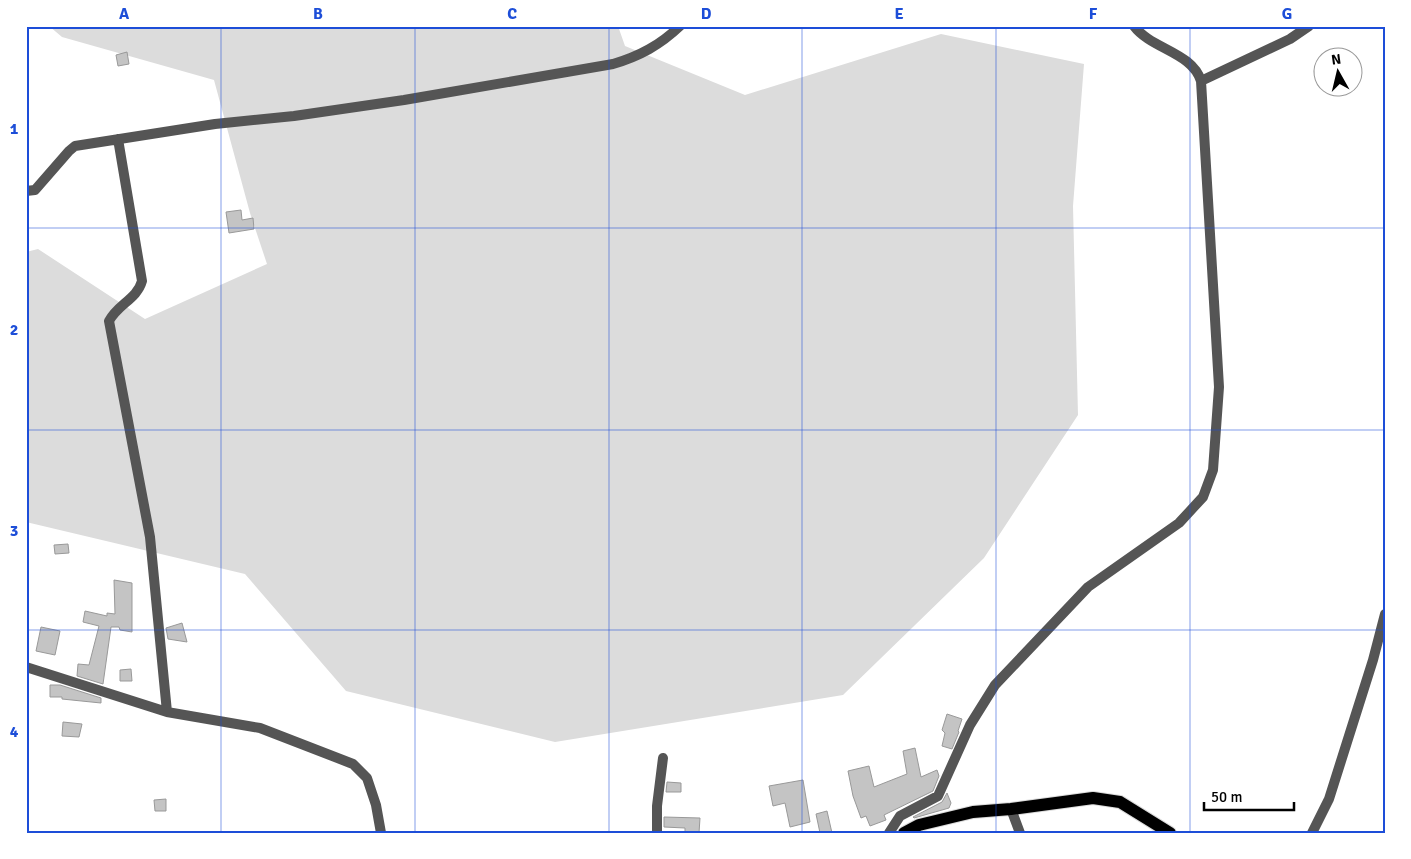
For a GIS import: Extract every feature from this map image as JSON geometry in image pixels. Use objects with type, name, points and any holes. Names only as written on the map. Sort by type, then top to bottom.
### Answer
[{"type":"main road","points":[[904,833],[919,825],[973,812],[1093,798],[1120,802],[1170,833]]},
{"type":"street","points":[[26,191],[34,190],[75,146],[215,124],[294,116],[395,101],[613,64],[631,59],[665,40],[680,26]]},
{"type":"street","points":[[889,833],[900,816],[938,796],[970,725],[994,685],[1088,587],[1179,523],[1203,497],[1213,470],[1219,387],[1201,81],[1198,71],[1188,62],[1143,36],[1134,26]]},
{"type":"street","points":[[1201,81],[1290,40],[1309,26]]},
{"type":"street","points":[[118,139],[142,281],[139,291],[114,311],[109,321],[150,538],[167,712]]},
{"type":"street","points":[[1312,833],[1329,800],[1373,660],[1385,614]]},
{"type":"street","points":[[26,667],[167,712],[260,728],[353,764],[367,778],[376,805],[381,833]]},
{"type":"street","points":[[657,833],[657,806],[663,758]]},
{"type":"street","points":[[1011,809],[1020,833]]},
{"type":"shaded area","points":[[49,26],[618,26],[625,46],[745,95],[941,34],[1084,64],[1073,206],[1078,415],[984,558],[843,695],[555,742],[346,691],[245,574],[26,522],[26,252],[38,249],[145,319],[267,264],[250,213],[214,80],[62,37]]},
{"type":"building","points":[[127,52],[129,64],[118,66],[116,55]]},
{"type":"building","points":[[241,210],[242,220],[253,218],[254,229],[229,233],[226,212]]},
{"type":"building","points":[[68,544],[69,553],[55,554],[54,545]]},
{"type":"building","points":[[114,580],[132,583],[132,632],[120,630],[119,627],[111,627],[103,684],[77,676],[78,664],[89,665],[99,626],[83,622],[85,611],[107,616],[107,613],[115,614]]},
{"type":"building","points":[[182,623],[187,642],[168,639],[166,628]]},
{"type":"building","points":[[41,627],[60,631],[55,655],[36,651]]},
{"type":"building","points":[[131,669],[132,681],[120,681],[120,670]]},
{"type":"building","points":[[50,685],[60,685],[101,698],[101,703],[50,697]]},
{"type":"building","points":[[947,714],[962,719],[952,749],[942,746],[945,733],[942,730]]},
{"type":"building","points":[[63,722],[82,724],[79,737],[62,736]]},
{"type":"building","points":[[915,748],[921,777],[937,770],[939,776],[933,791],[884,815],[886,820],[870,826],[866,816],[861,818],[853,796],[848,771],[869,766],[874,787],[907,774],[903,751]]},
{"type":"building","points":[[803,780],[810,822],[790,827],[785,803],[773,806],[769,786]]},
{"type":"building","points":[[667,782],[681,783],[681,792],[666,792]]},
{"type":"building","points":[[947,793],[951,803],[949,808],[913,817],[942,802]]},
{"type":"building","points":[[166,799],[166,811],[155,811],[154,800]]},
{"type":"building","points":[[827,811],[832,833],[820,833],[816,814]]},
{"type":"building","points":[[664,817],[700,818],[699,833],[685,833],[685,828],[664,827]]}]
